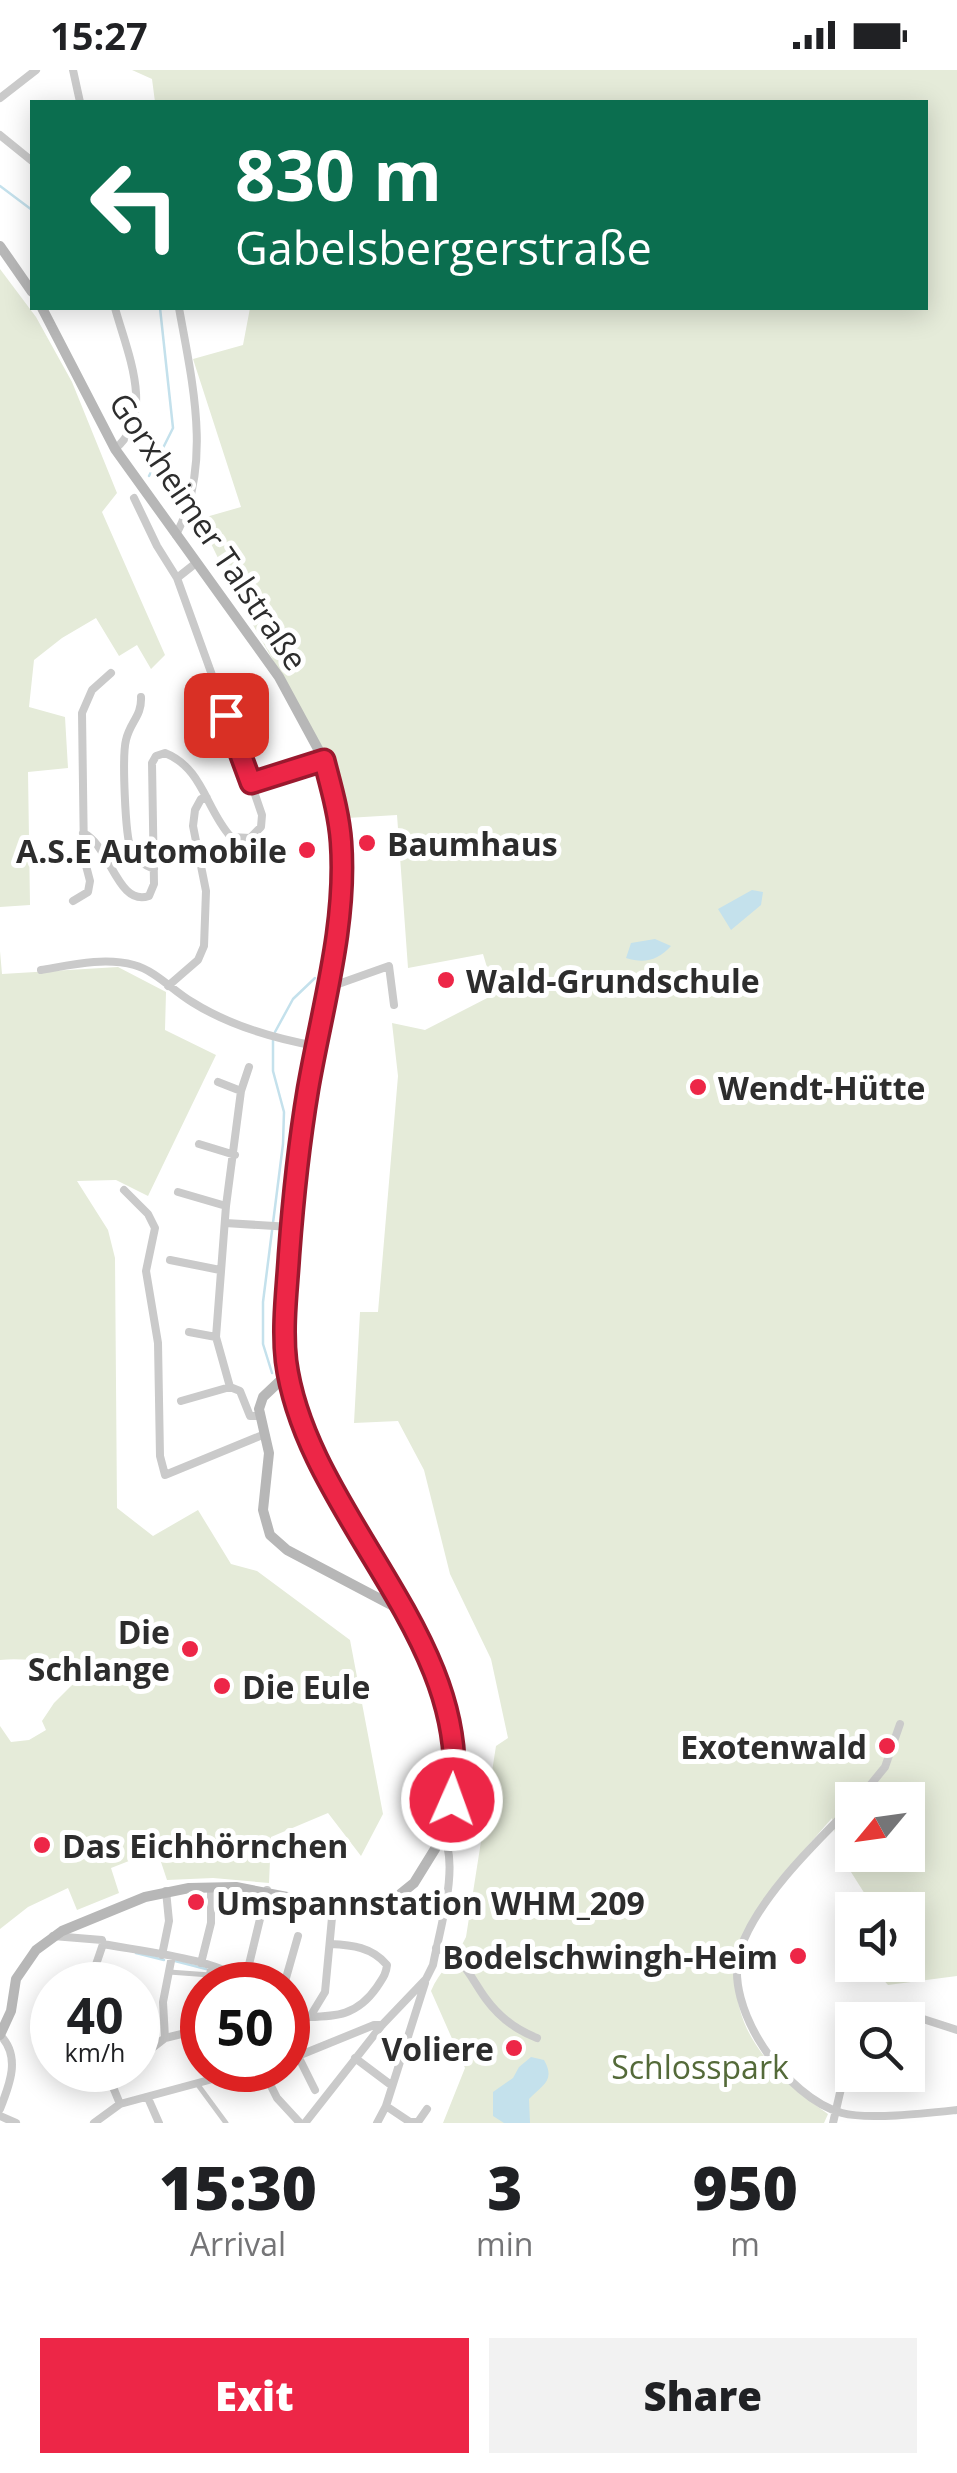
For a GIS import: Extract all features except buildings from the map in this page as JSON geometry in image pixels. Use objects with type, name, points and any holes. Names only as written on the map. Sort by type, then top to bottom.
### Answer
[{"type":"main road","points":[[0,246],[30,289]]},
{"type":"main road","name":"Gorxheimer Talstraße","points":[[43,310],[115,449],[293,698],[324,760],[330,783],[341,841],[342,886],[291,1227],[286,1362]]},
{"type":"main road","points":[[286,1362],[277,1384],[261,1400],[260,1416],[269,1462],[264,1510],[270,1535],[287,1550],[402,1611]]},
{"type":"main road","points":[[0,2035],[8,2020],[22,1966],[53,1936],[94,1917],[166,1892],[211,1887],[267,1890],[333,1906],[370,1908],[400,1896],[420,1874],[442,1834],[454,1785],[450,1717],[443,1692],[384,1574],[318,1464],[286,1362]]},
{"type":"main road","points":[[277,1384],[293,1389]]},
{"type":"main road","points":[[369,1593],[384,1574]]},
{"type":"street","points":[[0,98],[36,70]]},
{"type":"street","points":[[73,70],[80,100]]},
{"type":"street","points":[[0,135],[30,159]]},
{"type":"street","points":[[115,449],[124,441],[137,416],[135,384],[116,310]]},
{"type":"street","points":[[176,535],[186,517],[197,461],[195,400],[179,310]]},
{"type":"street","points":[[83,833],[98,844],[128,895],[149,896],[154,884],[154,758],[165,753],[182,762],[195,776],[231,837],[242,840],[255,836],[262,822],[177,578],[156,546],[134,498]]},
{"type":"street","points":[[177,578],[196,563]]},
{"type":"street","points":[[72,901],[88,892],[90,881],[83,833],[82,713],[92,690],[112,673]]},
{"type":"street","points":[[140,697],[140,716],[129,732],[124,750],[128,841],[135,856],[154,870]]},
{"type":"street","points":[[251,783],[324,760]]},
{"type":"street","points":[[168,986],[198,960],[204,946],[206,892],[193,826],[198,804],[207,798]]},
{"type":"street","points":[[41,970],[98,962],[132,964],[150,971],[215,1016],[268,1037],[316,1046]]},
{"type":"street","points":[[328,988],[389,966],[394,1005]]},
{"type":"street","points":[[230,1387],[216,1337],[226,1206],[241,1091],[249,1067]]},
{"type":"street","points":[[218,1082],[241,1091]]},
{"type":"street","points":[[199,1144],[235,1155]]},
{"type":"street","points":[[124,1190],[148,1214],[155,1228],[146,1271],[156,1314],[160,1456],[164,1475],[264,1434]]},
{"type":"street","points":[[178,1192],[226,1206]]},
{"type":"street","points":[[225,1222],[291,1227]]},
{"type":"street","points":[[170,1260],[220,1270]]},
{"type":"street","points":[[188,1332],[216,1337]]},
{"type":"street","points":[[181,1401],[230,1387],[240,1392],[250,1416],[260,1416]]},
{"type":"street","points":[[873,1782],[885,1767],[900,1724]]},
{"type":"street","points":[[835,1825],[764,1906],[741,1948],[737,1976],[743,2008],[770,2057],[812,2098],[836,2111],[848,2114],[957,2110]]},
{"type":"street","points":[[377,2123],[386,2106],[436,1948],[450,1863],[448,1843],[442,1834]]},
{"type":"street","points":[[201,1962],[210,1924],[211,1887]]},
{"type":"street","points":[[251,1962],[267,1890]]},
{"type":"street","points":[[162,1955],[169,1921],[166,1892]]},
{"type":"street","points":[[330,1944],[356,1945],[384,1960],[387,1969],[362,2005],[323,2019],[312,2015],[325,1992],[333,1906]]},
{"type":"street","points":[[94,1917],[102,1942],[96,1962]]},
{"type":"street","points":[[53,1936],[197,1962]]},
{"type":"street","points":[[291,1962],[298,1936]]},
{"type":"street","points":[[436,1948],[465,1966],[482,1994],[505,2020],[538,2038]]},
{"type":"street","points":[[165,2038],[163,2002],[172,1956]]},
{"type":"street","points":[[169,1972],[180,1973]]},
{"type":"street","points":[[273,2092],[302,2123],[382,2025],[426,1979]]},
{"type":"street","points":[[925,2021],[957,2030]]},
{"type":"street","points":[[310,2054],[382,2025]]},
{"type":"street","points":[[160,2042],[180,2034]]},
{"type":"street","points":[[0,2035],[9,2044],[12,2063],[10,2085],[0,2112],[16,2123]]},
{"type":"street","points":[[351,2036],[358,2054],[390,2085]]},
{"type":"street","points":[[310,2079],[315,2090]]},
{"type":"street","points":[[94,2123],[120,2104],[180,2090]]},
{"type":"street","points":[[116,2092],[120,2104]]},
{"type":"street","points":[[203,2092],[226,2123]]},
{"type":"street","points":[[833,2123],[840,2092]]},
{"type":"street","points":[[148,2098],[159,2123]]},
{"type":"street","points":[[386,2106],[410,2122],[418,2122],[427,2109]]},
{"type":"street","points":[[106,2113],[112,2123]]},
{"type":"green space","name":"Schlosspark","points":[[132,70],[957,70],[957,1976],[925,1980],[925,1892],[864,1892],[851,1872],[925,1872],[925,1782],[835,1782],[835,1833],[832,1818],[754,1916],[735,1960],[739,2006],[754,2041],[788,2082],[828,2114],[824,2123],[443,2123],[465,2068],[431,1991],[466,1937],[496,1746],[508,1738],[491,1659],[450,1574],[424,1470],[398,1421],[354,1423],[360,1312],[378,1312],[398,1076],[392,1023],[425,1030],[495,994],[483,954],[408,968],[397,815],[347,818],[329,759],[236,595],[199,519],[241,507],[193,359],[243,345],[250,310],[928,310],[928,100],[155,100],[152,79]]},
{"type":"green space","points":[[0,269],[36,317],[72,382],[117,493],[102,512],[165,655],[151,669],[137,645],[119,656],[96,618],[34,660],[29,707],[65,717],[68,768],[28,772],[30,905],[0,907]]},
{"type":"green space","points":[[0,951],[2,974],[118,967],[166,992],[165,1030],[216,1055],[148,1196],[116,1180],[77,1181],[108,1230],[115,1258],[117,1508],[153,1536],[198,1510],[231,1564],[257,1571],[350,1640],[383,1814],[361,1856],[328,1813],[271,1837],[269,1883],[213,1878],[167,1880],[157,1850],[111,1868],[119,1893],[77,1910],[68,1888],[28,1907],[0,1929],[0,1726],[11,1742],[29,1740],[46,1730],[42,1721],[80,1677],[64,1660],[0,1660]]},
{"type":"water","points":[[752,890],[763,892],[761,905],[731,930],[718,909]]},
{"type":"water","points":[[655,939],[671,946],[651,960],[626,958],[631,943]]},
{"type":"water","points":[[531,2057],[544,2060],[549,2073],[546,2082],[529,2099],[530,2123],[504,2123],[493,2116],[493,2092],[513,2078]]},
{"type":"waterway","points":[[0,186],[30,208]]},
{"type":"waterway","points":[[149,476],[173,428],[160,310]]},
{"type":"waterway","points":[[275,1032],[293,999],[315,978]]},
{"type":"waterway","points":[[272,1373],[263,1344],[263,1302],[284,1112],[273,1071],[273,1040]]},
{"type":"waterway","points":[[136,1953],[164,1960]]},
{"type":"waterway","points":[[175,1961],[180,1962]]},
{"type":"place","name":"Baumhaus","points":[[367,843]]},
{"type":"place","name":"A.S.E Automobile","points":[[307,850]]},
{"type":"place","name":"Wald-Grundschule","points":[[446,980]]},
{"type":"place","name":"Wendt-Hütte","points":[[698,1087]]},
{"type":"place","name":"Die Schlange","points":[[190,1649]]},
{"type":"place","name":"Die Eule","points":[[222,1686]]},
{"type":"place","name":"Exotenwald","points":[[887,1746]]},
{"type":"place","name":"Das Eichhörnchen","points":[[42,1845]]},
{"type":"place","name":"Umspannstation WHM_209","points":[[196,1902]]},
{"type":"place","name":"Bodelschwingh-Heim","points":[[798,1956]]},
{"type":"place","name":"Voliere","points":[[514,2048]]},
{"type":"route","points":[[226,715],[251,783],[324,760],[335,804],[341,841],[341,900],[307,1095],[291,1227],[286,1362],[296,1406],[318,1464],[384,1574],[443,1692],[454,1747],[452,1800]]}]
